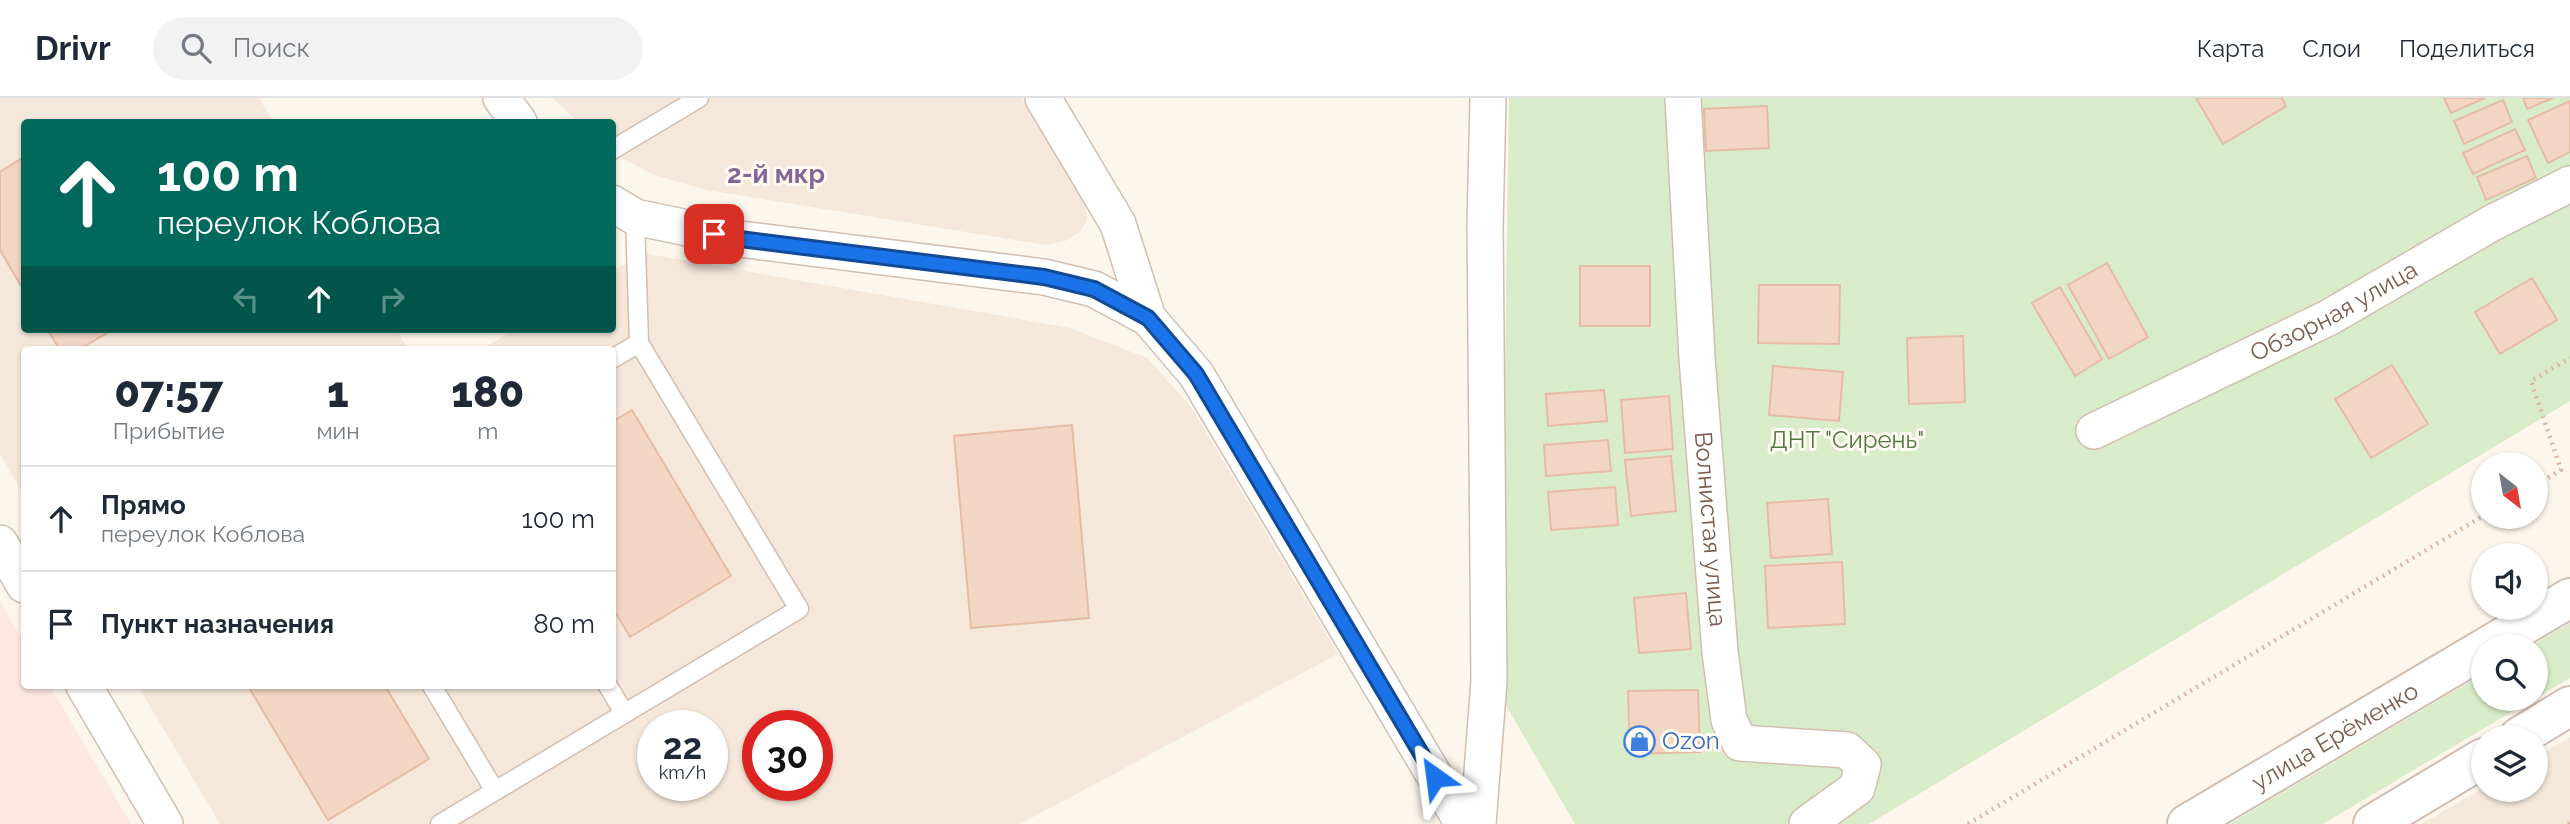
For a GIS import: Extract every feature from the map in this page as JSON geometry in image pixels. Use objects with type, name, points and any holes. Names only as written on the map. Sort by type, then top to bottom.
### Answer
[{"type":"street","points":[[501,98],[517,119]]},
{"type":"street","points":[[1043,98],[1118,224],[1148,318]]},
{"type":"street","points":[[1478,824],[1489,681],[1485,226],[1488,98]]},
{"type":"street","name":"Волнистая улица","points":[[1684,98],[1697,358],[1720,652],[1729,720],[1740,743],[1847,750],[1863,765],[1857,789],[1808,824]]},
{"type":"street","name":"Обзорная улица","points":[[2094,432],[2328,318],[2492,223],[2570,184]]},
{"type":"street","points":[[624,210],[740,239],[1044,277],[1094,289],[1148,318],[1196,374],[1463,824]]},
{"type":"street","points":[[0,543],[21,580]]},
{"type":"street","points":[[2508,634],[2570,598]]},
{"type":"street","name":"улица Ерёменко","points":[[2186,824],[2471,656]]},
{"type":"street","points":[[86,689],[165,824]]},
{"type":"street","points":[[2539,725],[2570,706]]},
{"type":"street","points":[[2373,824],[2471,765]]},
{"type":"lane","points":[[616,148],[699,98]]},
{"type":"lane","points":[[440,824],[799,609],[639,342],[624,210]]},
{"type":"lane","points":[[616,356],[639,342]]},
{"type":"lane","points":[[434,689],[495,791]]},
{"type":"lane","points":[[610,689],[624,713]]},
{"type":"path","points":[[2548,478],[2561,470],[2532,381],[2570,358]]},
{"type":"path","points":[[1968,824],[2471,523]]},
{"type":"shaded area","points":[[0,98],[259,98],[271,119],[21,119],[21,333],[398,333],[407,346],[21,346],[21,491],[0,454]]},
{"type":"shaded area","points":[[553,98],[1022,98],[1085,203],[1087,219],[1081,231],[1065,241],[1046,245],[707,190],[654,175],[616,155],[616,119],[575,119]]},
{"type":"shaded area","points":[[643,253],[1070,328],[1147,358],[1191,407],[1338,654],[1020,824],[220,824],[140,689],[616,689],[616,346],[487,346],[508,333],[616,333],[616,269]]},
{"type":"shaded area","points":[[0,601],[21,638],[21,689],[52,689],[131,824],[0,824]]},
{"type":"shaded area","points":[[2570,737],[2570,824],[2422,824],[2471,795],[2471,802],[2548,802],[2548,750]]},
{"type":"green space","name":"ДНТ \"Сирень\"","points":[[1509,98],[2570,98],[2570,401],[2485,452],[2471,452],[2471,461],[1869,824],[1575,824],[1500,695]]},
{"type":"green space","points":[[2570,623],[2570,678],[2548,691],[2548,636]]},
{"type":"green space","points":[[2471,681],[2471,711],[2513,711],[2490,725],[2471,725],[2471,736],[2323,824],[2230,824]]},
{"type":"building","points":[[2196,98],[2282,98],[2286,106],[2223,144]]},
{"type":"building","points":[[2444,98],[2485,98],[2451,113]]},
{"type":"building","points":[[2523,98],[2553,98],[2527,109]]},
{"type":"building","points":[[2503,100],[2512,122],[2464,144],[2454,121]]},
{"type":"building","points":[[2570,101],[2570,152],[2548,163],[2528,120]]},
{"type":"building","points":[[1767,106],[1769,148],[1706,151],[1704,109]]},
{"type":"building","points":[[2515,129],[2525,150],[2473,174],[2463,153]]},
{"type":"building","points":[[2527,156],[2536,178],[2486,200],[2477,177]]},
{"type":"building","points":[[21,159],[21,286],[0,250],[0,172]]},
{"type":"building","points":[[2107,263],[2148,337],[2109,359],[2068,285]]},
{"type":"building","points":[[1580,266],[1650,266],[1650,326],[1580,326]]},
{"type":"building","points":[[2532,278],[2557,320],[2500,354],[2475,312]]},
{"type":"building","points":[[1759,285],[1840,285],[1839,344],[1758,343]]},
{"type":"building","points":[[2060,287],[2102,359],[2075,376],[2032,303]]},
{"type":"building","points":[[49,333],[107,333],[85,346],[58,346]]},
{"type":"building","points":[[1963,336],[1965,402],[1909,404],[1907,338]]},
{"type":"building","points":[[2392,365],[2428,424],[2371,458],[2335,399]]},
{"type":"building","points":[[1773,366],[1843,372],[1839,421],[1769,415]]},
{"type":"building","points":[[1604,390],[1607,421],[1548,426],[1546,394]]},
{"type":"building","points":[[1669,396],[1673,449],[1625,453],[1621,400]]},
{"type":"building","points":[[632,410],[731,576],[630,637],[616,614],[616,420]]},
{"type":"building","points":[[1072,425],[1089,618],[971,628],[954,436]]},
{"type":"building","points":[[1608,440],[1611,471],[1546,476],[1544,445]]},
{"type":"building","points":[[1671,456],[1676,511],[1631,516],[1625,460]]},
{"type":"building","points":[[1615,487],[1618,525],[1551,530],[1548,492]]},
{"type":"building","points":[[1828,499],[1832,554],[1771,558],[1767,503]]},
{"type":"building","points":[[1842,562],[1845,624],[1768,628],[1765,566]]},
{"type":"building","points":[[1686,593],[1691,649],[1639,653],[1634,598]]},
{"type":"building","points":[[250,689],[387,689],[429,759],[328,820]]},
{"type":"building","points":[[1698,690],[1700,752],[1630,754],[1628,691]]},
{"type":"place","name":"Ozon","points":[[1639,741]]},
{"type":"district","name":"2-й мкр","points":[[776,174]]},
{"type":"route","points":[[714,234],[1044,277],[1094,289],[1148,318],[1196,374],[1435,777]]}]
